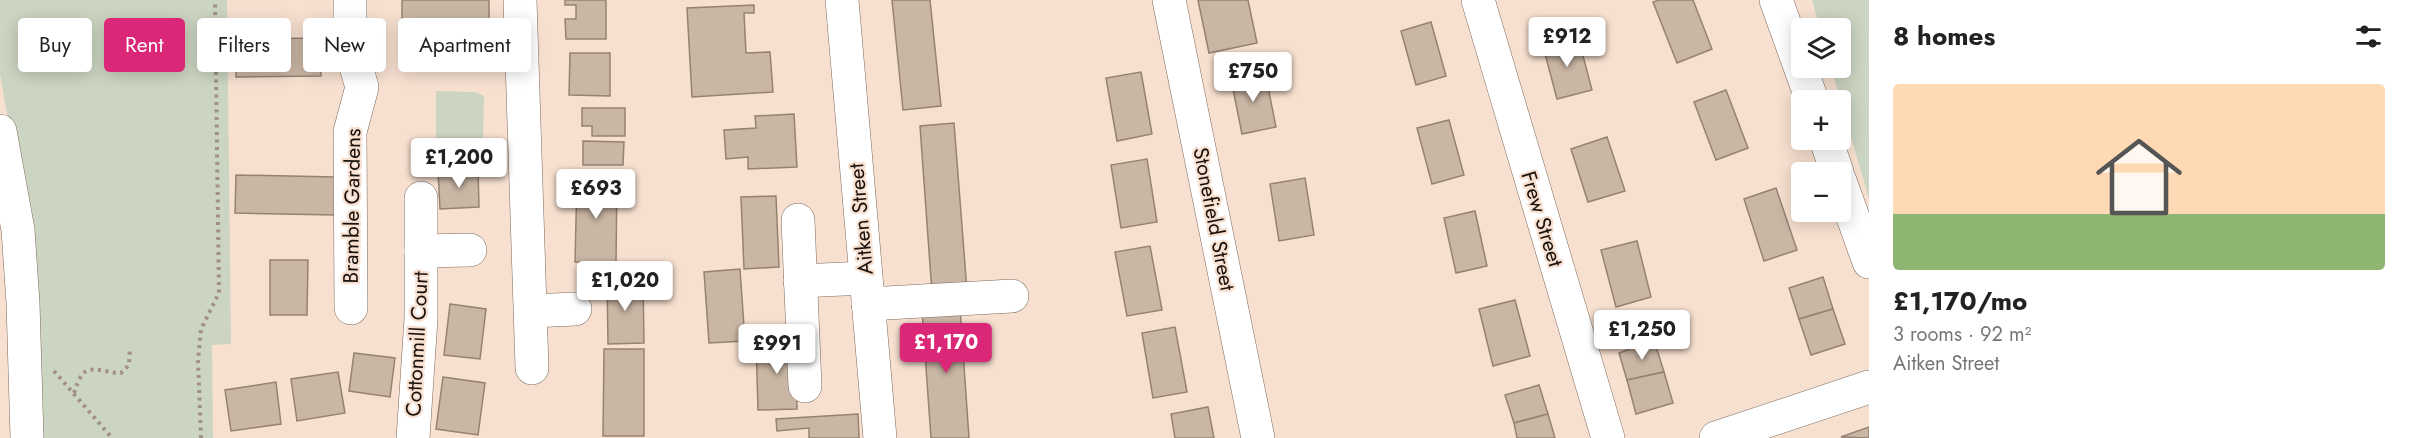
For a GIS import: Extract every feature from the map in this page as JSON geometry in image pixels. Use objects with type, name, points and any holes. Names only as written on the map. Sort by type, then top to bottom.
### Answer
[{"type":"street","name":"Bramble Gardens","points":[[350,0],[350,46],[362,87],[350,132],[351,308]]},
{"type":"street","points":[[520,0],[532,368]]},
{"type":"street","name":"Aitken Street","points":[[842,0],[880,438]]},
{"type":"street","name":"Stonefield Street","points":[[1169,0],[1258,438]]},
{"type":"street","name":"Frew Street","points":[[1478,0],[1608,438]]},
{"type":"street","points":[[1776,0],[1808,90]]},
{"type":"street","points":[[0,131],[18,230],[11,304],[26,366],[27,438]]},
{"type":"street","name":"Cottonmill Court","points":[[412,438],[421,319],[421,198]]},
{"type":"street","points":[[1851,212],[1869,262]]},
{"type":"street","points":[[798,220],[805,386]]},
{"type":"street","name":"Cottonmill Court","points":[[421,250],[470,250]]},
{"type":"street","points":[[800,281],[866,290],[1012,296]]},
{"type":"street","points":[[531,311],[575,309]]},
{"type":"street","points":[[1716,438],[1869,387]]},
{"type":"path","points":[[201,438],[198,360],[201,329],[219,293],[216,0]]},
{"type":"path","points":[[74,393],[85,371],[95,369],[108,374],[121,373],[129,365],[130,347]]},
{"type":"path","points":[[26,366],[56,371],[112,438]]},
{"type":"green space","points":[[0,0],[227,0],[227,18],[197,18],[197,72],[228,72],[231,344],[212,345],[213,438],[41,438],[28,234],[0,74]]},
{"type":"green space","points":[[1812,0],[1869,0],[1869,199],[1851,137],[1851,90],[1837,90],[1834,78],[1851,78],[1851,18],[1817,18]]},
{"type":"green space","points":[[436,91],[475,92],[484,96],[483,141],[436,142]]},
{"type":"building","points":[[402,0],[489,0],[489,18],[402,18]]},
{"type":"building","points":[[565,0],[606,0],[606,39],[566,39],[565,19],[576,19],[576,5],[565,5]]},
{"type":"building","points":[[892,0],[930,0],[941,106],[903,110]]},
{"type":"building","points":[[1198,0],[1248,0],[1257,43],[1209,53]]},
{"type":"building","points":[[1693,0],[1712,49],[1677,63],[1653,2]]},
{"type":"building","points":[[754,5],[754,13],[744,13],[746,53],[770,52],[773,92],[692,97],[687,8]]},
{"type":"building","points":[[1431,22],[1446,76],[1416,85],[1401,31]]},
{"type":"building","points":[[1578,37],[1592,90],[1557,99],[1543,46]]},
{"type":"building","points":[[291,38],[303,38],[303,72],[321,72],[321,76],[236,77],[236,72],[291,72]]},
{"type":"building","points":[[570,53],[610,53],[610,96],[569,95]]},
{"type":"building","points":[[1141,72],[1152,134],[1117,141],[1106,78]]},
{"type":"building","points":[[1265,72],[1276,127],[1242,134],[1231,79]]},
{"type":"building","points":[[1726,90],[1748,148],[1716,160],[1694,102]]},
{"type":"building","points":[[582,108],[625,108],[625,136],[592,136],[592,126],[582,126]]},
{"type":"building","points":[[794,114],[797,167],[748,169],[748,157],[726,159],[724,130],[756,128],[755,116]]},
{"type":"building","points":[[1449,120],[1464,175],[1432,184],[1417,128]]},
{"type":"building","points":[[954,123],[967,291],[932,293],[920,126]]},
{"type":"building","points":[[1607,137],[1625,191],[1588,202],[1571,149]]},
{"type":"building","points":[[583,141],[624,142],[623,165],[583,165]]},
{"type":"building","points":[[1147,159],[1157,222],[1121,228],[1111,165]]},
{"type":"building","points":[[478,169],[479,207],[440,209],[438,171]]},
{"type":"building","points":[[236,175],[336,177],[335,215],[235,213]]},
{"type":"building","points":[[577,177],[617,177],[616,262],[575,262]]},
{"type":"building","points":[[1305,178],[1314,235],[1279,241],[1270,184]]},
{"type":"building","points":[[1776,188],[1797,250],[1764,261],[1744,199]]},
{"type":"building","points":[[776,196],[779,267],[744,269],[741,197]]},
{"type":"building","points":[[1475,211],[1487,266],[1456,273],[1444,218]]},
{"type":"building","points":[[1637,241],[1651,297],[1616,307],[1601,250]]},
{"type":"building","points":[[1150,246],[1162,310],[1127,316],[1115,252]]},
{"type":"building","points":[[270,260],[308,260],[307,315],[270,315]]},
{"type":"building","points":[[740,269],[745,341],[709,343],[704,272]]},
{"type":"building","points":[[1823,277],[1833,309],[1799,319],[1789,288]]},
{"type":"building","points":[[607,280],[643,280],[644,343],[608,344]]},
{"type":"building","points":[[1515,300],[1530,356],[1493,366],[1479,309]]},
{"type":"building","points":[[450,304],[486,309],[480,359],[444,355]]},
{"type":"building","points":[[960,308],[969,438],[931,438],[922,311]]},
{"type":"building","points":[[1833,309],[1845,344],[1811,355],[1799,319]]},
{"type":"building","points":[[1175,327],[1187,392],[1153,398],[1142,333]]},
{"type":"building","points":[[795,340],[797,409],[758,410],[756,342]]},
{"type":"building","points":[[1654,340],[1664,372],[1627,380],[1619,353]]},
{"type":"building","points":[[604,349],[644,349],[644,436],[603,436]]},
{"type":"building","points":[[354,353],[395,358],[390,397],[349,391]]},
{"type":"building","points":[[338,372],[345,413],[297,421],[291,379]]},
{"type":"building","points":[[1664,372],[1673,403],[1636,414],[1627,380]]},
{"type":"building","points":[[443,377],[485,383],[478,435],[436,429]]},
{"type":"building","points":[[276,382],[281,424],[231,431],[225,390]]},
{"type":"building","points":[[1539,385],[1548,414],[1514,423],[1505,395]]},
{"type":"building","points":[[1208,407],[1214,438],[1175,438],[1171,414]]},
{"type":"building","points":[[858,414],[859,438],[809,438],[809,428],[777,431],[776,419]]},
{"type":"building","points":[[1548,414],[1555,438],[1517,438],[1514,423]]},
{"type":"building","points":[[1869,427],[1869,438],[1841,437]]}]
